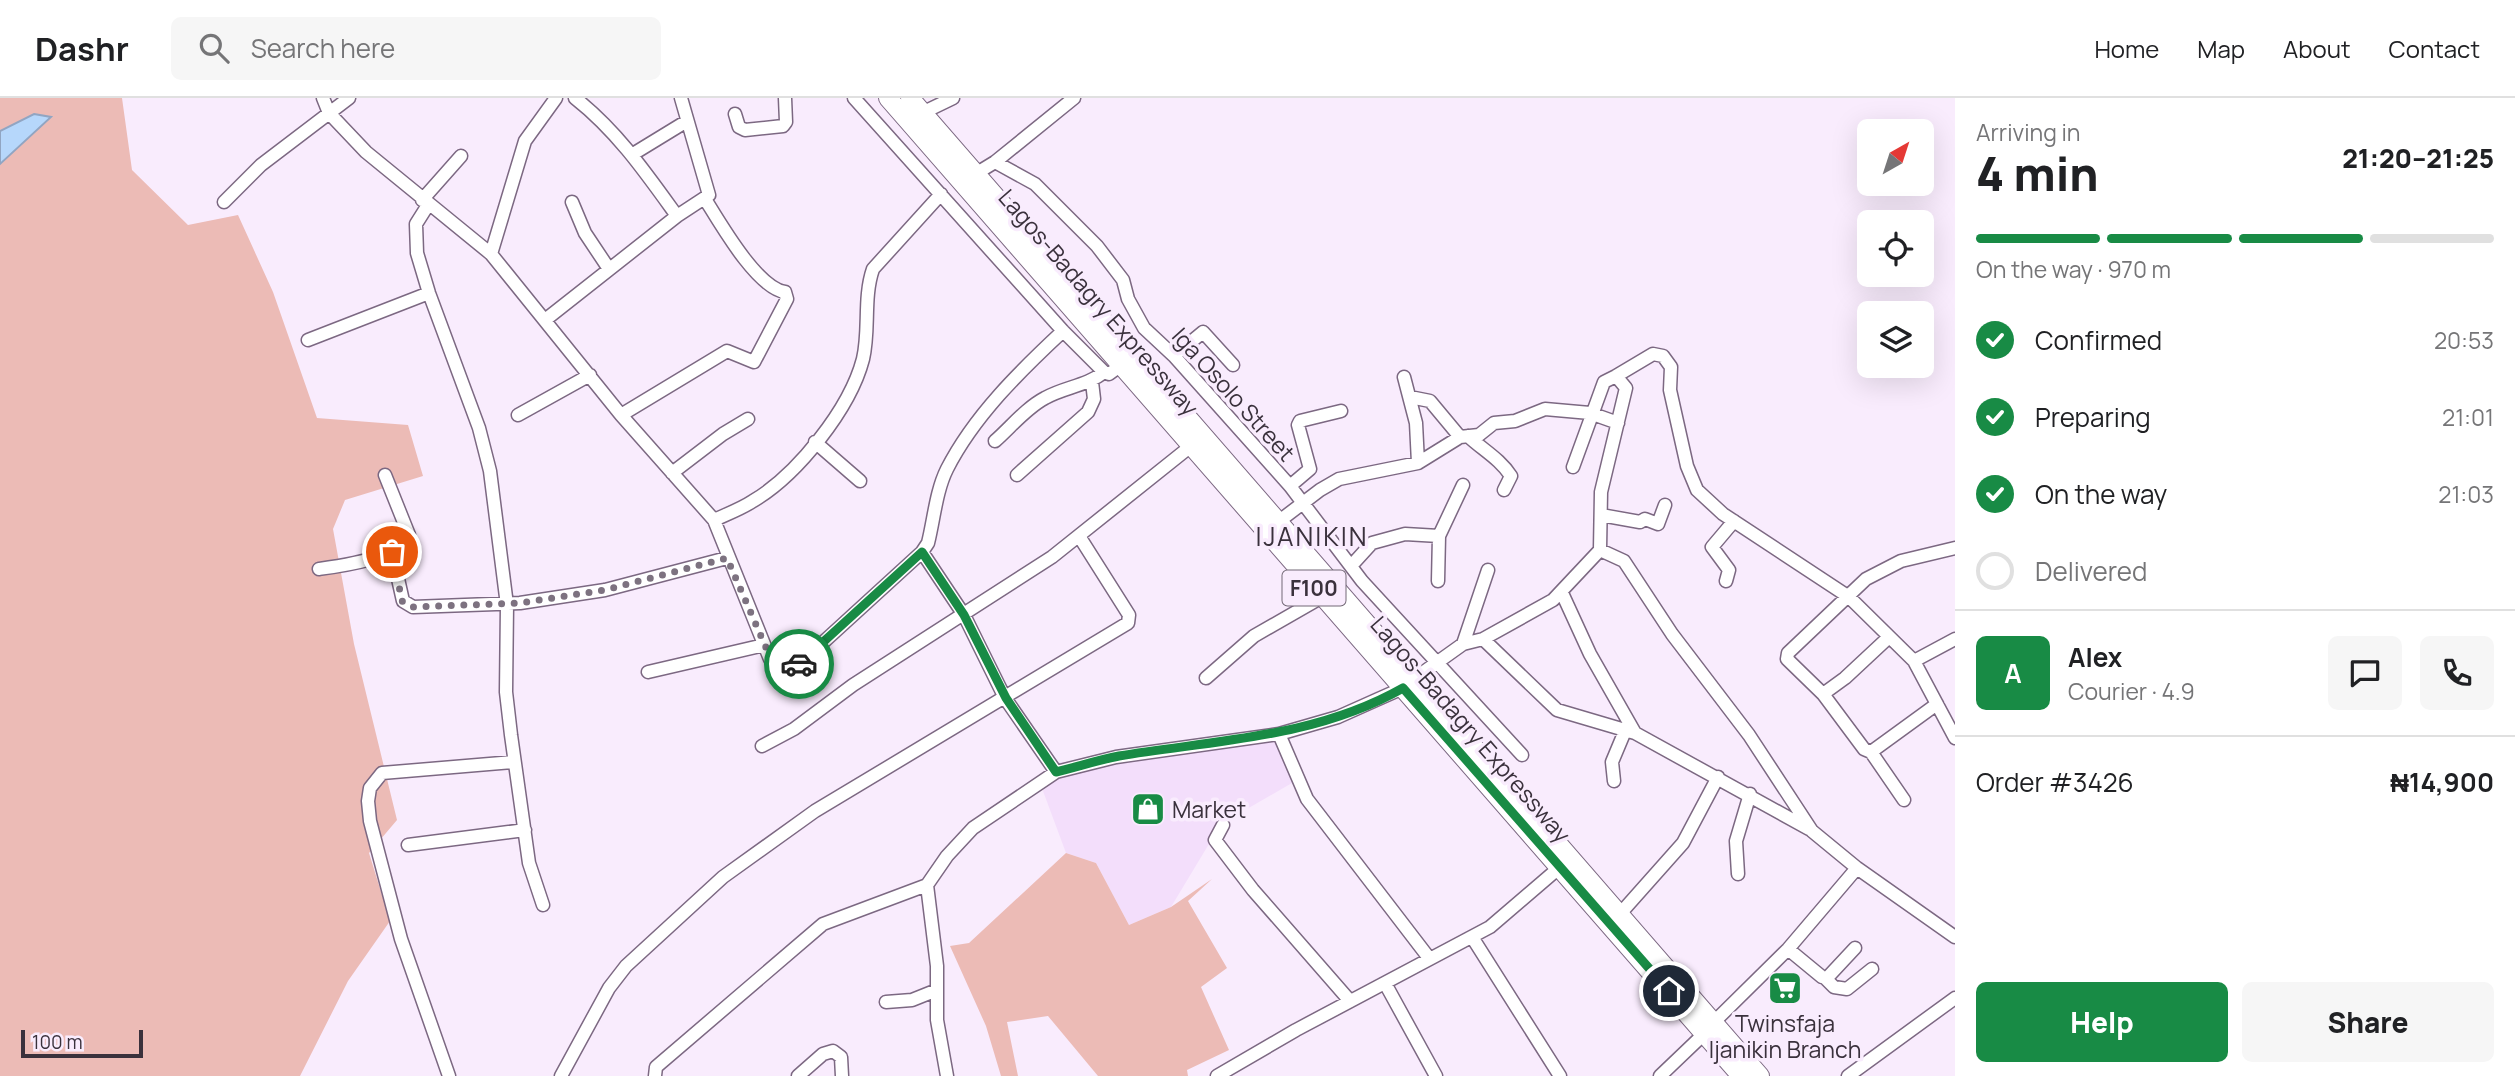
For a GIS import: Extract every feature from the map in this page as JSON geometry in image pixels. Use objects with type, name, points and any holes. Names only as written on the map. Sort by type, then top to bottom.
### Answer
[{"type":"highway","name":"Lagos-Badagry Expressway","points":[[888,98],[1112,369],[1191,446],[1322,597],[1409,684],[1619,915],[1709,1028],[1741,1076]]},
{"type":"highway","name":"Lagos-Badagry Expressway","points":[[909,98],[1278,522],[1560,867],[1709,1028],[1760,1076]]},
{"type":"street","points":[[323,98],[329,113],[366,152],[425,203],[491,254],[621,415],[714,520],[764,645],[771,659],[780,668],[789,671],[922,552],[928,543],[943,481],[958,451],[975,425],[1063,331]]},
{"type":"street","points":[[224,202],[261,165],[349,98]]},
{"type":"street","points":[[491,254],[525,141],[555,98]]},
{"type":"street","points":[[575,98],[596,115],[633,154],[677,216]]},
{"type":"street","points":[[545,320],[677,216],[709,195],[681,98]]},
{"type":"street","points":[[736,114],[739,127],[744,130],[783,126],[786,122],[785,98]]},
{"type":"street","points":[[854,98],[1063,331],[1112,369],[1092,382],[1069,386],[1036,403],[995,441]]},
{"type":"street","points":[[922,113],[953,98]]},
{"type":"street","points":[[977,173],[995,162],[1074,98]]},
{"type":"street","points":[[633,154],[687,121]]},
{"type":"street","points":[[461,156],[425,203],[416,224],[415,237],[429,293],[486,450],[507,605],[506,692],[514,762],[529,863],[543,905]]},
{"type":"street","name":"Iga Osolo Street","points":[[995,162],[1035,184],[1097,246],[1123,280],[1128,299],[1144,328],[1174,356],[1290,486],[1350,566],[1522,755]]},
{"type":"street","points":[[714,520],[767,491],[841,411],[863,360],[867,337],[868,284],[873,269],[941,194]]},
{"type":"street","points":[[621,415],[727,351],[754,362],[787,299],[785,292],[769,286],[735,244],[705,199]]},
{"type":"street","points":[[572,202],[585,233],[609,269]]},
{"type":"street","points":[[307,340],[429,293]]},
{"type":"street","points":[[1123,345],[1144,328]]},
{"type":"street","points":[[1174,356],[1203,332],[1233,365]]},
{"type":"street","points":[[1573,467],[1590,414],[1604,383],[1619,371],[1653,354],[1663,356],[1671,367],[1670,390],[1687,466],[1697,490],[1709,504],[1849,597],[1914,661],[1955,738]]},
{"type":"street","points":[[518,415],[590,375]]},
{"type":"street","points":[[655,1076],[656,1067],[823,923],[928,885],[947,856],[973,828],[1056,772],[1116,757],[1279,734],[1338,717],[1409,684],[1463,644],[1483,639],[1562,593],[1600,550],[1604,476],[1626,388],[1616,376]]},
{"type":"street","points":[[1404,377],[1416,423],[1418,463]]},
{"type":"street","points":[[1017,475],[1088,412],[1094,399],[1092,382]]},
{"type":"street","points":[[1410,397],[1430,401],[1464,437],[1502,461],[1511,476],[1504,490]]},
{"type":"street","points":[[1278,522],[1339,479],[1418,463],[1464,437],[1479,435],[1494,422],[1515,421],[1545,409],[1590,414],[1618,423]]},
{"type":"street","points":[[1290,486],[1310,470],[1298,425],[1300,421],[1341,411]]},
{"type":"street","points":[[673,473],[723,434],[748,419]]},
{"type":"street","points":[[815,442],[860,481]]},
{"type":"street","points":[[762,746],[794,729],[853,685],[1052,557],[1191,446]]},
{"type":"street","points":[[319,569],[392,552],[405,544],[409,535],[386,475]]},
{"type":"street","points":[[1438,581],[1439,536],[1463,485]]},
{"type":"street","points":[[1601,515],[1640,522],[1645,519],[1658,524],[1665,505]]},
{"type":"street","points":[[1726,581],[1729,570],[1712,547],[1734,521]]},
{"type":"street","points":[[1350,566],[1371,543],[1405,534],[1439,536]]},
{"type":"street","points":[[561,1076],[610,988],[626,966],[723,877],[794,824],[1006,698],[1130,620],[1079,536]]},
{"type":"street","points":[[1904,800],[1871,752],[1864,750],[1823,694],[1790,663],[1788,653],[1866,579],[1901,561],[1955,548]]},
{"type":"street","points":[[1600,550],[1623,561],[1672,634],[1749,735],[1812,831]]},
{"type":"street","points":[[392,552],[402,601],[407,605],[507,605],[605,590],[727,558]]},
{"type":"street","points":[[922,552],[964,615],[1006,698],[1056,772]]},
{"type":"street","points":[[1463,644],[1488,570]]},
{"type":"street","points":[[1562,593],[1630,732]]},
{"type":"street","points":[[1206,678],[1254,636],[1322,597]]},
{"type":"street","points":[[1823,694],[1845,678],[1889,637]]},
{"type":"street","points":[[1483,639],[1557,710],[1630,732],[1750,794],[1812,831],[1857,867],[1955,937]]},
{"type":"street","points":[[1914,661],[1955,639]]},
{"type":"street","points":[[648,672],[764,645]]},
{"type":"street","points":[[1871,752],[1937,704]]},
{"type":"street","points":[[1614,781],[1612,762],[1630,732]]},
{"type":"street","points":[[1279,734],[1290,766],[1307,799],[1429,958]]},
{"type":"street","points":[[449,1076],[401,939],[370,821],[370,788],[382,773],[514,762]]},
{"type":"street","points":[[1619,915],[1683,843],[1717,777]]},
{"type":"street","points":[[1738,874],[1736,841],[1750,794]]},
{"type":"street","points":[[1223,825],[1215,840],[1253,890],[1350,1001]]},
{"type":"street","points":[[408,845],[526,830]]},
{"type":"street","points":[[1217,1076],[1350,1001],[1385,985],[1429,958],[1490,927],[1560,867]]},
{"type":"street","points":[[1660,1076],[1788,949],[1857,867]]},
{"type":"street","points":[[928,885],[937,1020],[947,1076]]},
{"type":"street","points":[[1472,937],[1560,1076]]},
{"type":"street","points":[[1825,978],[1855,948]]},
{"type":"street","points":[[1788,949],[1834,987],[1847,989],[1872,969]]},
{"type":"street","points":[[1385,985],[1435,1076]]},
{"type":"street","points":[[886,1002],[912,1000],[937,990]]},
{"type":"street","points":[[1848,1076],[1954,1001]]},
{"type":"street","points":[[798,1076],[823,1054],[833,1051],[841,1057],[842,1076]]},
{"type":"shaded area","points":[[0,98],[122,98],[132,170],[188,225],[238,215],[273,292],[317,418],[408,425],[423,476],[345,500],[333,529],[354,644],[397,820],[369,853],[390,921],[348,981],[300,1076],[0,1076],[0,164],[50,118],[34,114],[0,131]]},
{"type":"shaded area","name":"Market","points":[[1376,691],[1385,700],[1285,738],[1297,775],[1324,815],[1292,783],[1221,824],[1171,907],[1129,925],[1096,863],[1066,853],[1043,791],[1053,763],[1086,760],[1218,736],[1258,736],[1332,715]]},
{"type":"shaded area","points":[[1066,853],[1096,863],[1129,925],[1171,907],[1212,879],[1188,901],[1227,968],[1201,987],[1229,1050],[1187,1070],[1188,1076],[1098,1076],[1048,1016],[1007,1022],[1018,1076],[1001,1076],[986,1026],[950,946],[969,943]]},
{"type":"water","points":[[34,114],[51,117],[0,164],[0,131]]},
{"type":"way so far","points":[[392,552],[402,601],[413,607],[507,605],[605,590],[727,558],[771,659],[780,668],[789,671],[799,664]]},
{"type":"place","name":"Market","points":[[1148,809]]},
{"type":"place","name":"Twinsfaja Ijanikin Branch","points":[[1785,988]]},
{"type":"district","name":"IJANIKIN","points":[[1312,536]]},
{"type":"route","points":[[799,664],[922,552],[964,615],[1006,698],[1056,772],[1116,757],[1279,734],[1338,717],[1403,688],[1669,991]]}]
